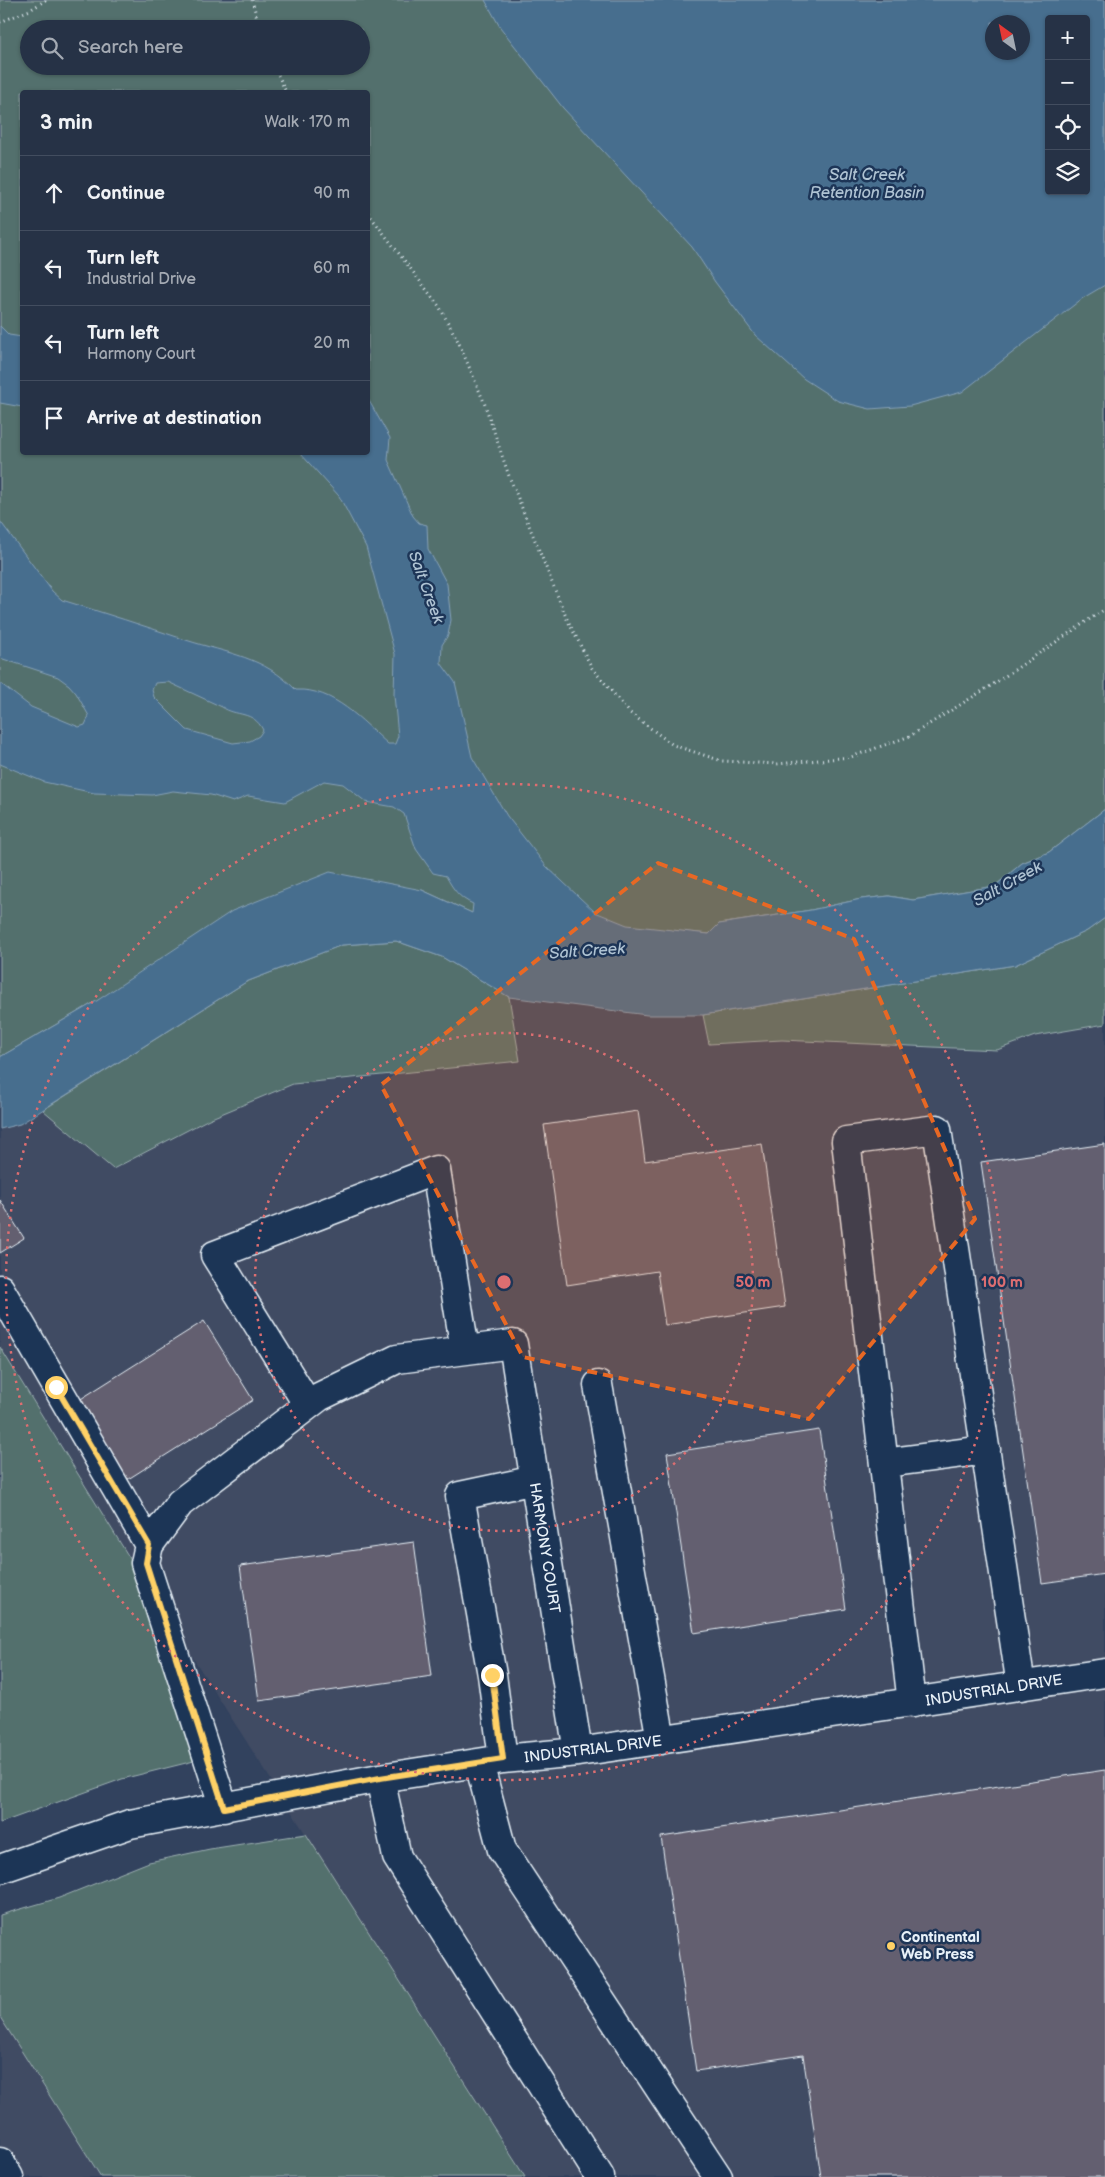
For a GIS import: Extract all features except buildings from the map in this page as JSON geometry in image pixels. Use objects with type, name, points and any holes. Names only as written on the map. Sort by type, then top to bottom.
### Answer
[{"type":"street","points":[[912,1702],[846,1141],[937,1129],[1021,1686]]},
{"type":"street","points":[[224,1808],[146,1563],[149,1545],[180,1503],[308,1405],[319,1396],[397,1359],[465,1350],[436,1170],[215,1255],[308,1405]]},
{"type":"street","points":[[0,1289],[149,1545]]},
{"type":"street","name":"HARMONY COURT","points":[[465,1350],[513,1344],[578,1752]]},
{"type":"street","points":[[598,1385],[661,1740]]},
{"type":"street","points":[[884,1463],[986,1450]]},
{"type":"street","points":[[535,1480],[460,1496],[492,1675],[491,1761],[502,1850],[718,2177]]},
{"type":"street","name":"INDUSTRIAL DRIVE","points":[[0,1869],[130,1824],[380,1778],[491,1761],[578,1752],[661,1740],[1105,1673]]},
{"type":"street","points":[[380,1778],[397,1857],[600,2177]]},
{"type":"street","points":[[0,2162],[9,2177]]},
{"type":"path","points":[[0,22],[30,10],[46,0]]},
{"type":"path","points":[[252,0],[258,20]]},
{"type":"path","points":[[278,75],[285,90]]},
{"type":"path","points":[[370,216],[439,306],[458,341],[484,402],[509,476],[562,608],[592,668],[630,713],[673,745],[722,761],[731,762],[777,764],[851,757],[910,736],[992,686],[1105,608]]},
{"type":"highlighted area","points":[[658,863],[854,939],[975,1219],[809,1419],[523,1357],[381,1085]]},
{"type":"shaded area","points":[[509,997],[647,1015],[703,1015],[710,1044],[782,1040],[997,1050],[1035,1036],[1105,1024],[1105,2177],[525,2177],[140,1575],[0,1347],[0,1129],[20,1124],[43,1110],[114,1169],[209,1119],[293,1084],[520,1061]]},
{"type":"shaded area","points":[[0,2017],[101,2177],[0,2177]]},
{"type":"green space","points":[[0,0],[1105,0],[1105,809],[1049,852],[1022,863],[995,886],[913,900],[889,896],[861,899],[811,910],[719,924],[709,934],[472,913],[422,890],[95,1002],[0,1057]]},
{"type":"green space","points":[[1105,918],[1105,1024],[1035,1036],[997,1050],[782,1040],[709,1044],[703,1015],[1015,965],[1087,931]]},
{"type":"green space","points":[[396,941],[442,957],[509,997],[520,1061],[293,1084],[209,1119],[113,1169],[43,1110],[246,982],[342,945]]},
{"type":"green space","points":[[0,1347],[140,1575],[147,1617],[184,1713],[194,1761],[122,1779],[0,1823]]},
{"type":"green space","points":[[306,1834],[525,2177],[101,2177],[0,2017],[0,1915],[59,1898],[149,1862],[210,1849]]},
{"type":"water","name":"Salt Creek Retention Basin","points":[[485,0],[1105,0],[1105,285],[1083,298],[962,392],[910,406],[870,409],[838,401],[804,379],[755,335],[715,282],[692,247],[563,108],[500,27]]},
{"type":"water","points":[[0,326],[9,335],[20,337],[20,407],[0,403]]},
{"type":"water","name":"Salt Creek","points":[[370,403],[390,438],[388,460],[413,516],[419,523],[427,525],[428,549],[447,584],[451,620],[448,635],[442,645],[441,663],[455,682],[472,757],[507,816],[546,866],[595,912],[627,925],[709,934],[719,924],[811,910],[861,899],[889,896],[913,900],[995,886],[1022,863],[1049,852],[1105,809],[1105,918],[1087,931],[1015,965],[703,1015],[647,1015],[509,997],[442,957],[396,941],[342,945],[246,982],[20,1124],[0,1129],[0,1057],[95,1002],[232,911],[330,872],[422,890],[472,913],[473,904],[457,893],[446,876],[433,873],[416,849],[404,814],[394,807],[366,802],[343,784],[324,781],[285,802],[248,796],[233,802],[211,795],[173,791],[152,795],[94,793],[44,782],[0,764],[0,683],[31,707],[79,727],[85,725],[89,716],[76,693],[58,677],[0,658],[0,521],[52,591],[62,600],[258,663],[284,679],[296,690],[323,694],[335,700],[357,716],[388,744],[395,744],[398,736],[394,695],[395,654],[366,547],[339,496],[302,455],[370,455]],"holes":[[[168,682],[227,710],[254,719],[263,730],[259,736],[250,741],[233,743],[187,730],[154,697],[152,690],[155,683]]]},
{"type":"place","name":"Continental Web Press","points":[[891,1946]]},
{"type":"route","points":[[56,1387],[149,1545],[146,1563],[224,1808],[380,1778],[503,1759],[492,1675]]}]
